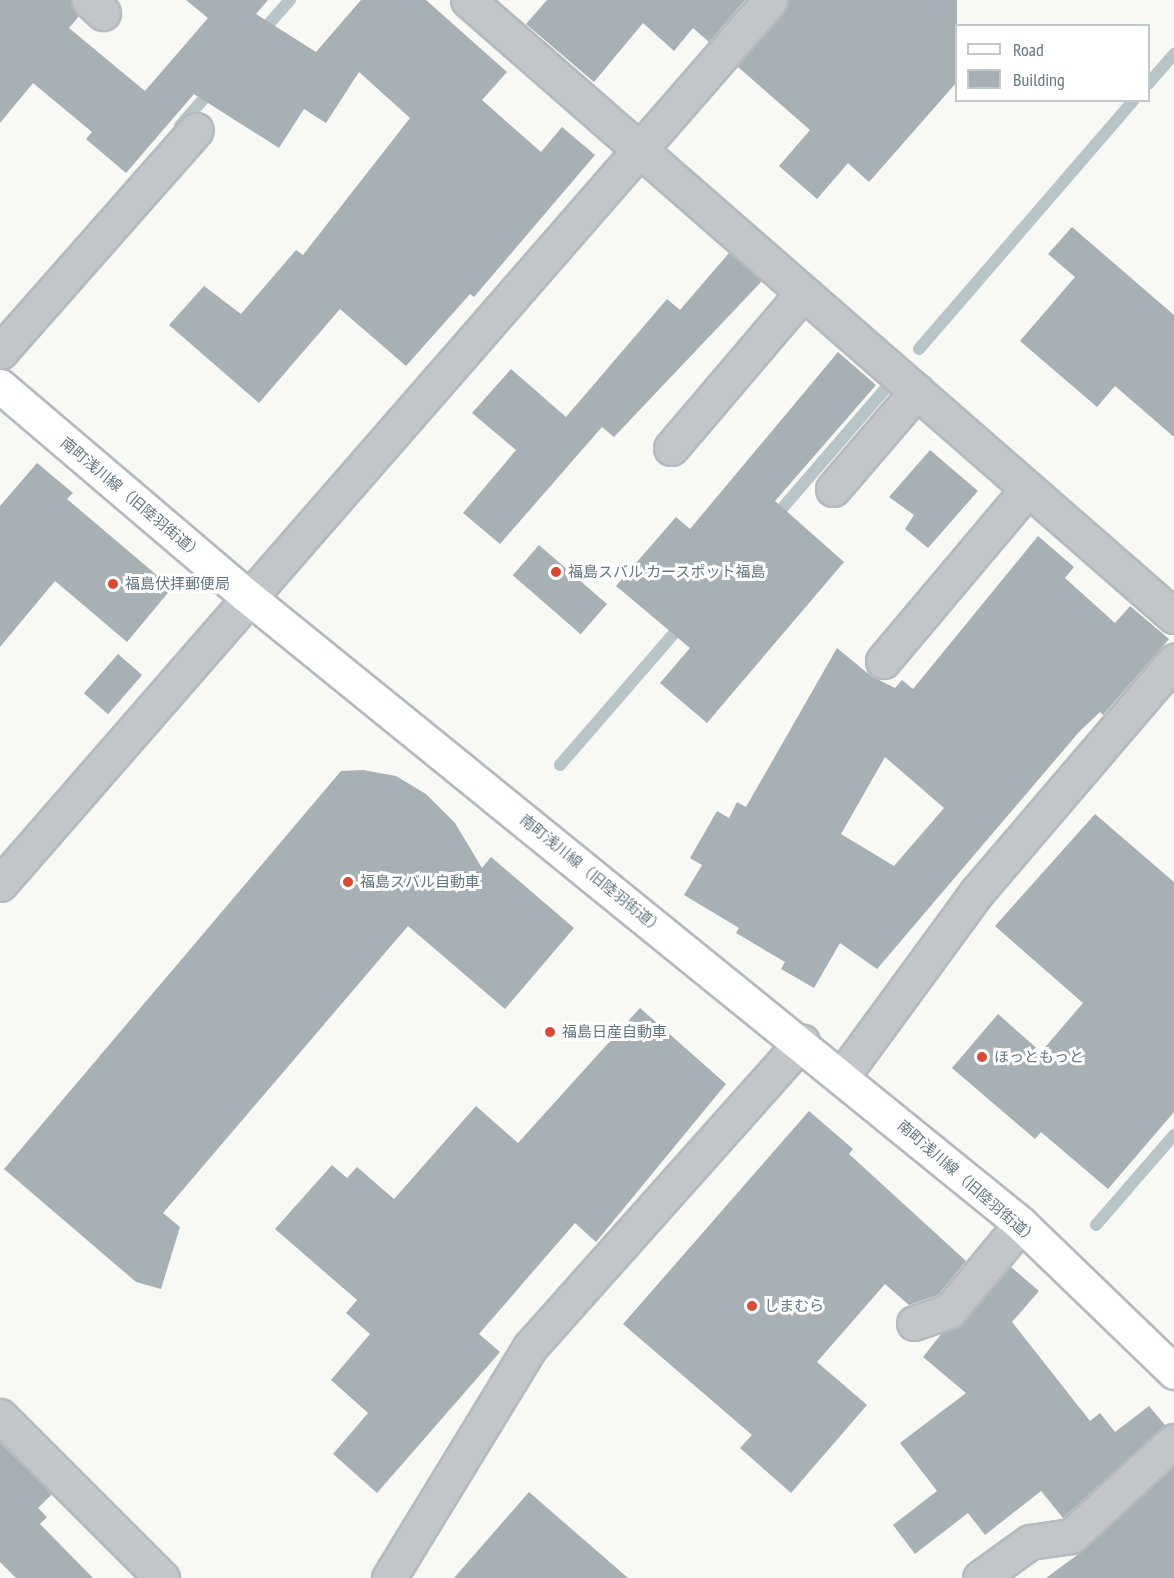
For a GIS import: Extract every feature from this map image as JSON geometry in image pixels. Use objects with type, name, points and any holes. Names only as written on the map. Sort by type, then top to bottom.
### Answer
[{"type":"street","points":[[468,0],[801,295],[917,392],[1174,616]]},
{"type":"street","points":[[0,884],[637,148],[770,0]]},
{"type":"street","points":[[0,352],[196,130]]},
{"type":"street","points":[[671,448],[801,295]]},
{"type":"street","name":"南町浅川線（旧陸羽街道）","points":[[0,387],[247,596],[802,1042],[1021,1224],[1174,1372]]},
{"type":"street","points":[[833,489],[917,392]]},
{"type":"street","points":[[882,661],[1028,489]]},
{"type":"street","points":[[843,1076],[977,892],[1174,661]]},
{"type":"street","points":[[389,1578],[530,1347],[802,1042]]},
{"type":"street","points":[[914,1323],[949,1311],[1021,1224]]},
{"type":"street","points":[[0,1416],[162,1578]]},
{"type":"street","points":[[980,1578],[1030,1542],[1071,1536],[1174,1441]]},
{"type":"building","points":[[0,0],[71,0],[79,16],[69,28],[145,91],[208,18],[186,0],[268,0],[256,14],[316,52],[361,0],[426,0],[507,72],[482,100],[541,152],[562,127],[595,155],[474,297],[470,294],[406,366],[340,309],[259,403],[169,325],[204,286],[241,314],[296,250],[303,255],[410,118],[359,72],[326,123],[304,109],[279,148],[194,94],[126,173],[86,139],[92,132],[33,83],[0,123]]},
{"type":"building","points":[[547,0],[745,0],[709,42],[693,28],[674,51],[643,23],[594,82],[526,24]]},
{"type":"building","points":[[788,0],[957,0],[955,84],[869,182],[848,163],[817,199],[779,166],[810,130],[737,66],[784,12]]},
{"type":"building","points":[[1072,227],[1174,315],[1174,437],[1115,386],[1097,407],[1020,341],[1075,277],[1048,254]]},
{"type":"building","points":[[729,253],[762,281],[614,437],[602,427],[500,544],[463,513],[516,450],[472,413],[511,369],[566,417],[667,299],[680,310]]},
{"type":"building","points":[[838,352],[876,385],[775,501],[844,562],[707,723],[660,683],[690,648],[616,586],[676,517],[690,529]]},
{"type":"building","points":[[930,450],[978,491],[928,548],[905,529],[914,515],[889,497]]},
{"type":"building","points":[[37,463],[73,493],[67,499],[172,588],[127,642],[55,581],[0,647],[0,506]]},
{"type":"building","points":[[1038,536],[1074,567],[1065,578],[1115,623],[1130,606],[1169,639],[1103,715],[1100,712],[1079,732],[877,969],[840,943],[814,988],[781,969],[785,962],[736,933],[739,928],[684,895],[702,865],[690,858],[717,811],[729,818],[737,802],[746,807],[837,648],[871,676],[895,688],[902,680],[913,689]],"holes":[[[885,757],[944,808],[894,866],[841,834]]]},
{"type":"building","points":[[539,545],[607,604],[581,634],[513,575]]},
{"type":"building","points":[[118,654],[142,675],[108,714],[84,693]]},
{"type":"building","points":[[363,770],[396,776],[426,794],[455,823],[482,868],[491,857],[574,928],[505,1009],[408,926],[163,1213],[180,1227],[161,1289],[136,1282],[4,1169],[341,771]]},
{"type":"building","points":[[1095,814],[1174,882],[1174,1112],[1108,1189],[1041,1132],[1035,1139],[952,1068],[998,1014],[1041,1052],[1083,1003],[995,926]]},
{"type":"building","points":[[640,1008],[726,1084],[596,1242],[575,1223],[479,1334],[500,1352],[377,1493],[333,1454],[368,1413],[331,1380],[370,1334],[346,1313],[357,1300],[275,1229],[332,1165],[347,1178],[357,1167],[394,1199],[476,1106],[518,1143]]},
{"type":"building","name":"しまむら","points":[[809,1111],[853,1149],[849,1154],[966,1261],[938,1295],[909,1305],[885,1284],[817,1362],[867,1405],[791,1493],[740,1448],[752,1435],[623,1324]]},
{"type":"building","points":[[1011,1267],[1039,1291],[1012,1322],[1090,1421],[1100,1413],[1115,1432],[1149,1406],[1165,1425],[1063,1518],[1041,1491],[985,1535],[968,1513],[915,1554],[893,1525],[937,1491],[900,1443],[966,1393],[923,1357],[942,1333],[963,1323]]},
{"type":"building","points":[[0,1443],[52,1494],[38,1508],[47,1517],[40,1524],[93,1578],[16,1578],[0,1562]]},
{"type":"building","points":[[1174,1467],[1174,1578],[1046,1578],[1084,1550]]},
{"type":"building","points":[[529,1492],[628,1578],[454,1578]]},
{"type":"waterway","points":[[259,35],[290,0]]},
{"type":"waterway","points":[[1150,82],[1174,54]]},
{"type":"waterway","points":[[180,126],[212,89]]},
{"type":"waterway","points":[[919,349],[1132,102]]},
{"type":"waterway","points":[[773,519],[888,386]]},
{"type":"waterway","points":[[560,765],[683,623]]},
{"type":"waterway","points":[[1096,1225],[1174,1135]]},
{"type":"place","name":"福島スバル カースポット福島","points":[[556,572]]},
{"type":"place","name":"福島伏拝郵便局","points":[[113,584]]},
{"type":"place","name":"福島スバル自動車","points":[[348,882]]},
{"type":"place","name":"福島日産自動車","points":[[550,1032]]},
{"type":"place","name":"ほっともっと","points":[[982,1057]]},
{"type":"place","name":"しまむら","points":[[752,1306]]}]
